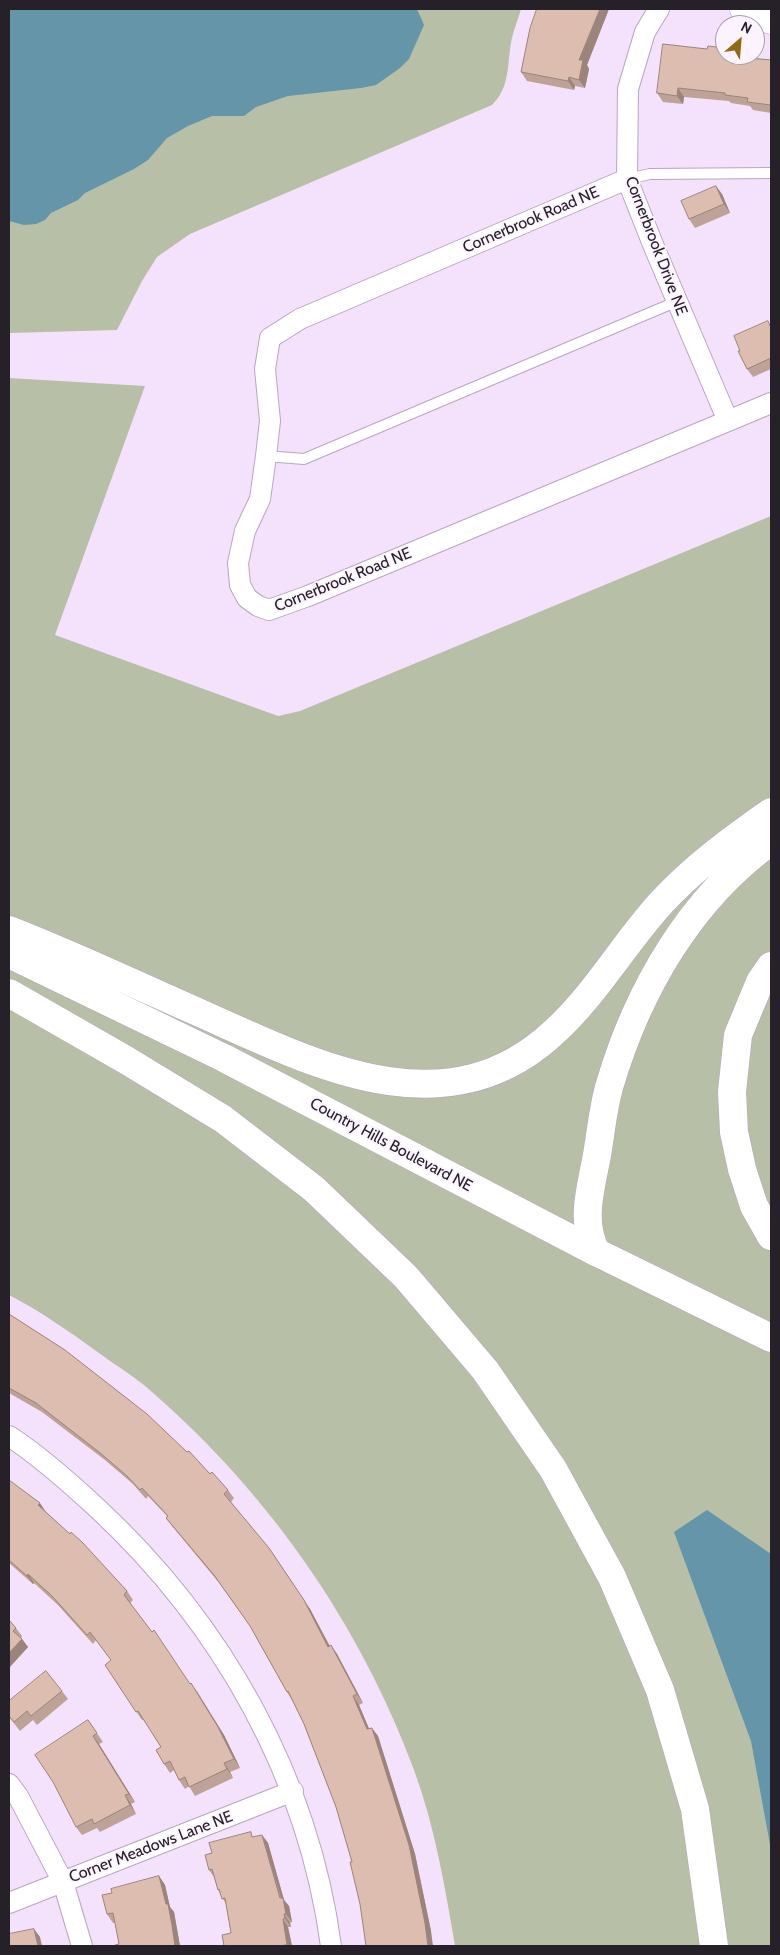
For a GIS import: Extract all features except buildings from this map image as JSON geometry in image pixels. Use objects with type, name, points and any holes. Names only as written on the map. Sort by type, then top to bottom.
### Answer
[{"type":"main road","points":[[744,9],[771,20]]},
{"type":"main road","points":[[9,930],[55,948],[302,1058],[337,1070],[378,1079],[416,1084],[446,1084],[475,1078],[513,1064],[554,1033],[576,1010],[659,906],[682,881],[711,856],[771,812]]},
{"type":"main road","points":[[596,1252],[590,1240],[588,1204],[609,1086],[630,1025],[658,969],[694,915],[721,884],[771,841]]},
{"type":"main road","name":"Country Hills Boulevard NE","points":[[9,954],[224,1058],[596,1252],[771,1338]]},
{"type":"main road","points":[[771,966],[760,982],[738,1035],[732,1092],[734,1132],[742,1169],[754,1206],[771,1236]]},
{"type":"main road","points":[[9,993],[126,1060],[223,1119],[314,1189],[406,1277],[485,1370],[553,1469],[612,1577],[660,1690],[696,1810],[714,1946]]},
{"type":"street","name":"Cornerbrook Drive NE","points":[[659,9],[645,32],[628,89],[626,179],[728,421]]},
{"type":"street","name":"Cornerbrook Road NE","points":[[626,179],[300,319],[270,338],[265,369],[270,421],[260,499],[246,531],[238,563],[240,586],[247,598],[258,606],[269,610],[317,592],[771,403]]},
{"type":"street","points":[[9,1436],[69,1482],[119,1529],[168,1582],[212,1641],[246,1694],[293,1791],[314,1859],[331,1946]]},
{"type":"street","points":[[9,1784],[18,1796],[62,1882],[82,1946]]},
{"type":"street","name":"Corner Meadows Lane NE","points":[[9,1903],[293,1791]]},
{"type":"lane","points":[[626,179],[650,174],[771,174]]},
{"type":"lane","points":[[266,456],[304,459],[678,301]]},
{"type":"green space","points":[[9,9],[521,9],[512,39],[505,84],[492,105],[190,234],[157,257],[142,281],[117,330],[9,333]]},
{"type":"green space","points":[[9,378],[145,386],[55,635],[278,716],[300,711],[771,516],[771,1946],[455,1946],[434,1835],[414,1770],[392,1716],[367,1664],[338,1613],[307,1565],[272,1518],[235,1474],[195,1432],[152,1392],[133,1376],[66,1330],[9,1295]]},
{"type":"water","points":[[9,9],[417,9],[424,25],[409,59],[376,85],[288,96],[256,107],[244,116],[212,116],[188,126],[167,138],[148,160],[134,169],[85,193],[78,200],[51,213],[45,220],[36,224],[24,225],[9,221]]},
{"type":"water","points":[[707,1510],[771,1554],[771,1850],[751,1741],[674,1532]]}]
